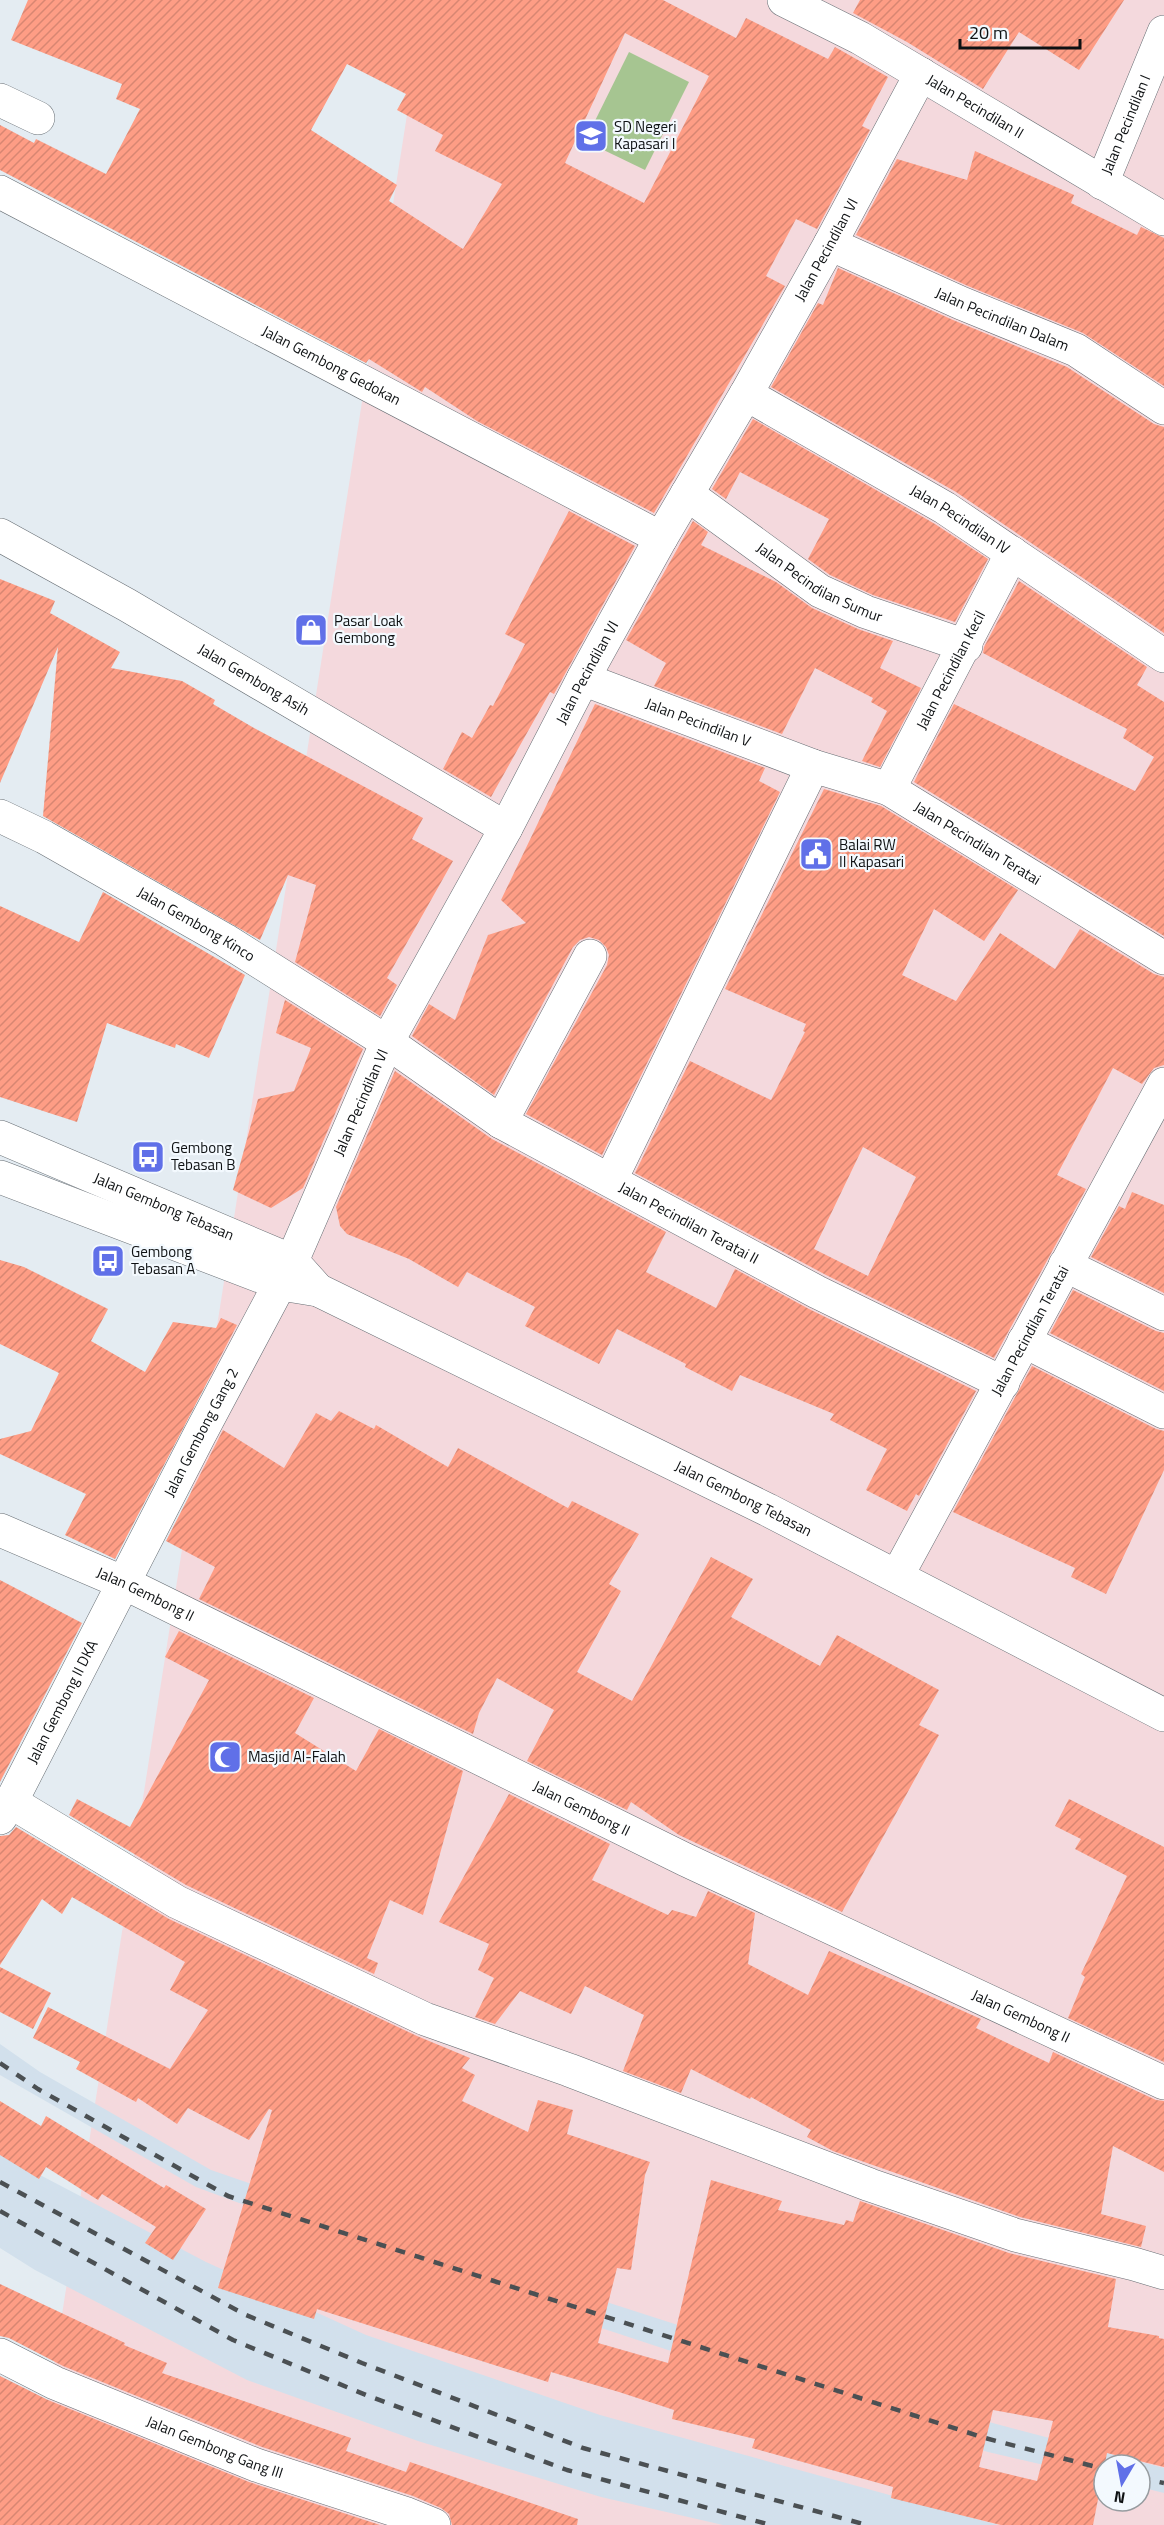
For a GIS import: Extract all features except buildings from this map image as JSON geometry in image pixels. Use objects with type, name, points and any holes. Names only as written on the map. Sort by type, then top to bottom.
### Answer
[{"type":"street","name":"Jalan Pecindilan II","points":[[784,0],[860,38],[1164,219]]},
{"type":"street","name":"Jalan Pecindilan I","points":[[1102,183],[1164,32]]},
{"type":"street","name":"Jalan Pecindilan VI","points":[[286,1273],[387,1042],[506,828],[583,679],[830,244],[921,74]]},
{"type":"street","points":[[0,100],[38,118]]},
{"type":"street","name":"Jalan Gembong Gedokan","points":[[0,192],[661,538]]},
{"type":"street","name":"Jalan Pecindilan Dalam","points":[[830,244],[961,303],[1076,350],[1164,408]]},
{"type":"street","name":"Jalan Pecindilan IV","points":[[746,394],[945,508],[1164,656]]},
{"type":"street","name":"Jalan Pecindilan Sumur","points":[[687,494],[820,591],[866,612],[966,646]]},
{"type":"street","name":"Jalan Gembong Asih","points":[[0,535],[127,605],[506,828]]},
{"type":"street","name":"Jalan Pecindilan Kecil","points":[[889,789],[966,646],[1012,553]]},
{"type":"street","name":"Jalan Pecindilan V","points":[[583,679],[813,766]]},
{"type":"street","points":[[611,1179],[813,766]]},
{"type":"street","name":"Jalan Pecindilan Teratai","points":[[813,766],[889,789],[1164,958]]},
{"type":"street","name":"Jalan Gembong Kinco","points":[[0,816],[44,837],[225,940],[387,1042]]},
{"type":"street","points":[[501,1122],[590,956]]},
{"type":"street","name":"Jalan Pecindilan Teratai II","points":[[387,1042],[501,1122],[611,1179],[817,1292],[1003,1383]]},
{"type":"street","name":"Jalan Pecindilan Teratai","points":[[897,1576],[1164,1084]]},
{"type":"street","name":"Jalan Gembong Tebasan","points":[[0,1137],[286,1273],[758,1505],[1164,1714]]},
{"type":"street","name":"Jalan Gembong Tebasan","points":[[0,1177],[286,1273]]},
{"type":"street","points":[[1065,1265],[1164,1314]]},
{"type":"street","name":"Jalan Gembong Gang 2","points":[[124,1583],[286,1273]]},
{"type":"street","points":[[1024,1341],[1164,1412]]},
{"type":"street","name":"Jalan Gembong II","points":[[0,1530],[124,1583],[686,1860],[1164,2083]]},
{"type":"street","name":"Jalan Gembong II DKA","points":[[5,1810],[124,1583]]},
{"type":"street","points":[[5,1810],[177,1902],[425,2019],[569,2070],[870,2185],[1016,2235],[1134,2264],[1164,2274]]},
{"type":"street","name":"Jalan Gembong Gang III","points":[[0,2355],[55,2383],[256,2465],[434,2525]]},
{"type":"shaded area","points":[[425,0],[1164,0],[1164,2525],[29,2525]]},
{"type":"shaded area","points":[[0,2044],[40,2072],[211,2170],[414,2240],[799,2364],[985,2421],[1107,2453],[1092,2453],[1092,2476],[988,2452],[498,2294],[320,2233],[196,2187],[0,2075]]},
{"type":"shaded area","points":[[0,2154],[206,2262],[366,2335],[600,2415],[998,2525],[723,2525],[601,2497],[418,2441],[247,2380],[35,2270],[0,2248]]},
{"type":"shaded area","points":[[1152,2465],[1164,2468],[1164,2493],[1152,2490]]},
{"type":"green space","points":[[629,52],[689,82],[645,170],[585,141]]},
{"type":"railway","points":[[0,2063],[38,2089],[228,2196],[985,2438],[1092,2466]]},
{"type":"railway","points":[[0,2182],[246,2315],[362,2363],[583,2448],[867,2525]]},
{"type":"railway","points":[[0,2211],[233,2340],[366,2395],[567,2470],[771,2525]]},
{"type":"railway","points":[[1152,2480],[1164,2483]]},
{"type":"place","name":"SD Negeri Kapasari I","points":[[591,136]]},
{"type":"place","name":"Pasar Loak Gembong","points":[[311,630]]},
{"type":"place","name":"Balai RW II Kapasari","points":[[816,854]]},
{"type":"place","name":"Gembong Tebasan B","points":[[148,1157]]},
{"type":"place","name":"Gembong Tebasan A","points":[[108,1261]]},
{"type":"place","name":"Masjid Al-Falah","points":[[225,1757]]}]
